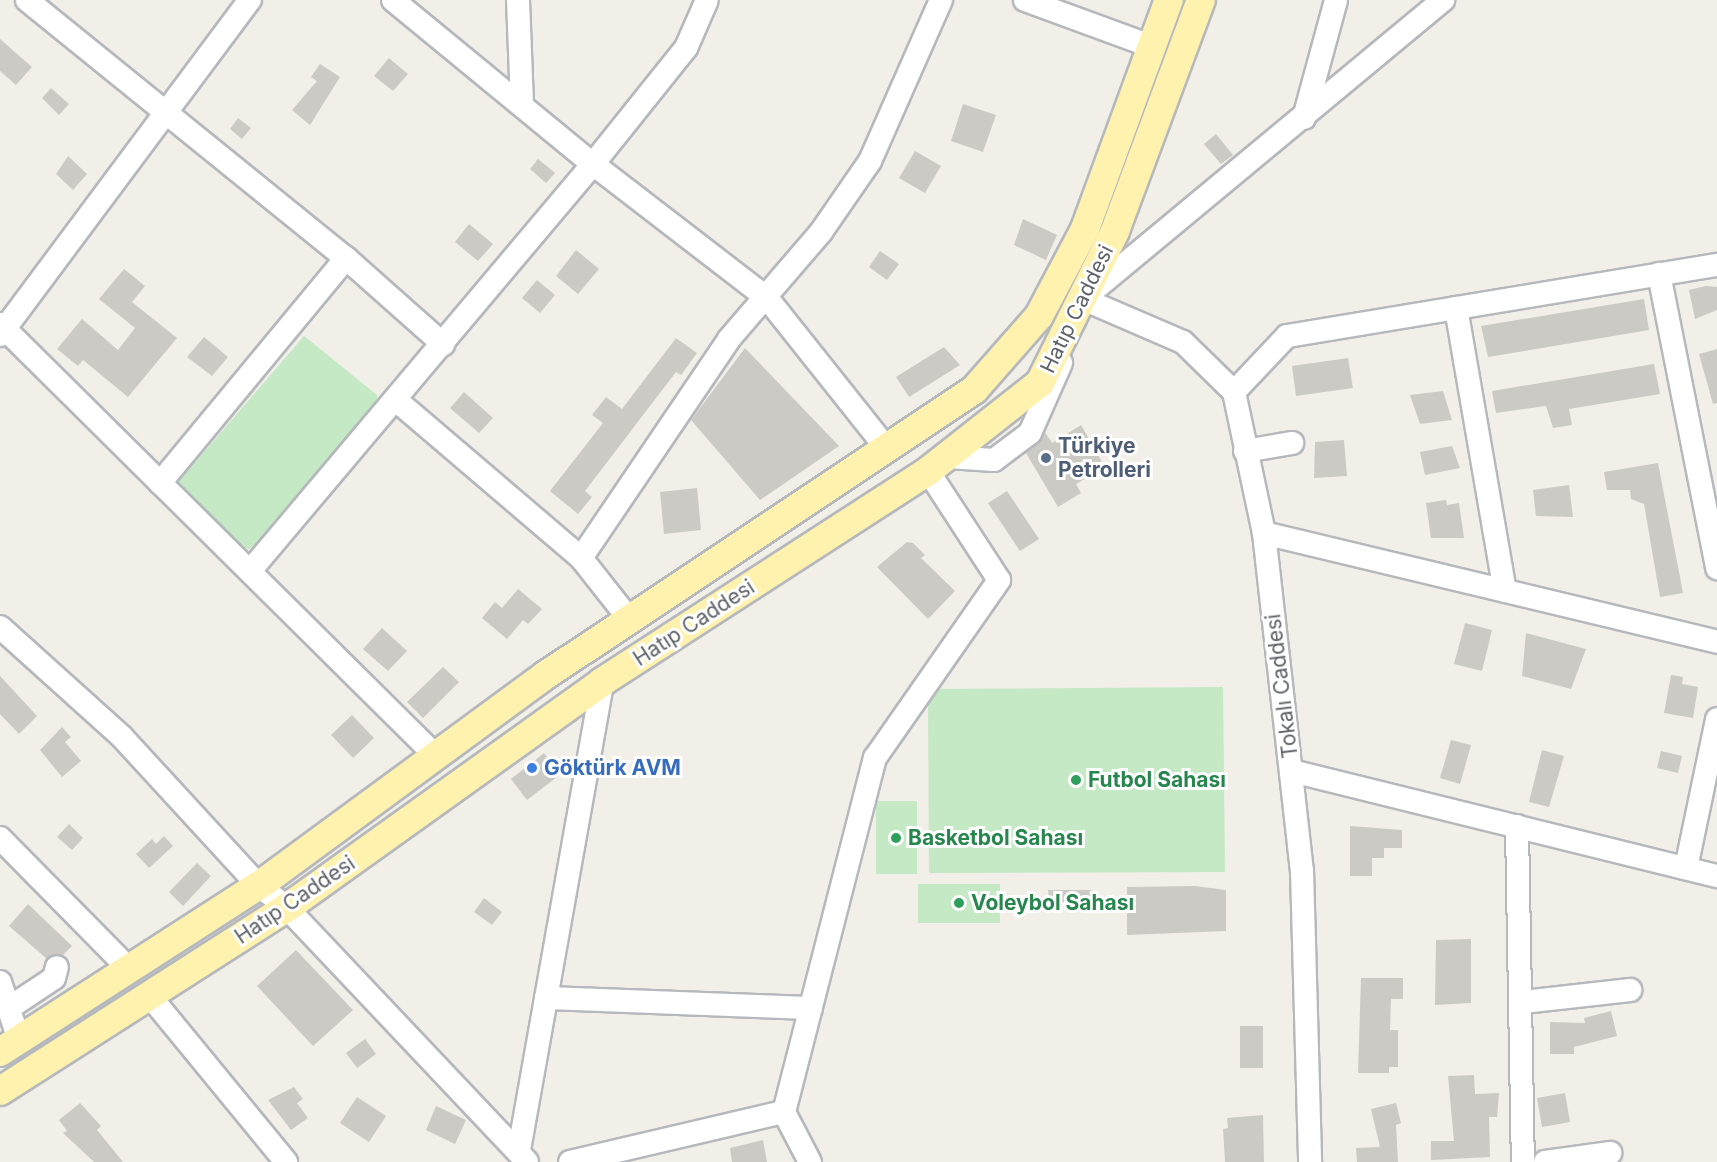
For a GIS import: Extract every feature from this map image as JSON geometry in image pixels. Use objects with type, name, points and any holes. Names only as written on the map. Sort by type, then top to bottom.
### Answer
[{"type":"main road","name":"Hatıp Caddesi","points":[[8,1027],[129,969],[258,885],[630,620],[888,450],[974,390],[1039,316],[1056,286],[1084,229],[1168,0]]},
{"type":"main road","name":"Hatıp Caddesi","points":[[0,1091],[286,908],[602,682],[938,464],[1040,383],[1115,231],[1201,0]]},
{"type":"main road","points":[[1056,286],[1083,299]]},
{"type":"street","points":[[27,0],[163,113],[346,258],[443,344]]},
{"type":"street","points":[[250,0],[2,329],[436,756]]},
{"type":"street","points":[[393,0],[593,164],[767,298],[888,450]]},
{"type":"street","points":[[518,0],[522,105]]},
{"type":"street","points":[[250,571],[443,344],[686,48],[707,0]]},
{"type":"street","points":[[581,558],[729,339],[767,298],[870,161],[941,0]]},
{"type":"street","points":[[1025,0],[1152,45]]},
{"type":"street","points":[[1304,118],[1336,0]]},
{"type":"street","points":[[1443,0],[1304,118],[1083,299],[1183,342],[1234,393],[1287,336],[1717,265]]},
{"type":"street","points":[[160,483],[346,258]]},
{"type":"street","points":[[1659,274],[1717,568]]},
{"type":"street","points":[[1456,308],[1504,591]]},
{"type":"street","name":"Tokalı Caddesi","points":[[1234,393],[1264,533],[1302,870],[1310,1162]]},
{"type":"street","points":[[396,400],[581,558],[630,620]]},
{"type":"street","points":[[1245,451],[1292,443]]},
{"type":"street","points":[[810,1162],[783,1112],[875,758],[999,580],[938,464]]},
{"type":"street","points":[[1264,533],[1717,642]]},
{"type":"street","points":[[0,627],[122,738],[258,885],[286,908],[523,1156]]},
{"type":"street","points":[[523,1156],[546,998],[602,682]]},
{"type":"street","points":[[1686,868],[1717,719]]},
{"type":"street","points":[[1292,771],[1717,876]]},
{"type":"street","points":[[1517,826],[1523,1002],[1523,1162]]},
{"type":"street","points":[[0,838],[129,969]]},
{"type":"street","points":[[8,1027],[54,978],[57,967]]},
{"type":"street","points":[[0,982],[8,1027]]},
{"type":"street","points":[[1523,1002],[1630,990]]},
{"type":"street","points":[[149,995],[286,1162]]},
{"type":"street","points":[[546,998],[811,1008]]},
{"type":"street","points":[[570,1162],[783,1112]]},
{"type":"street","points":[[1545,1162],[1610,1153]]},
{"type":"green space","points":[[304,336],[377,395],[377,406],[250,549],[235,547],[182,493],[179,481]]},
{"type":"green space","name":"Futbol Sahası","points":[[1223,687],[1225,872],[929,873],[928,689]]},
{"type":"green space","name":"Basketbol Sahası","points":[[876,801],[917,801],[917,874],[876,874]]},
{"type":"green space","name":"Voleybol Sahası","points":[[918,884],[1000,884],[1000,923],[918,923]]},
{"type":"building","points":[[0,39],[32,67],[16,85],[0,71]]},
{"type":"building","points":[[389,58],[408,74],[393,91],[374,76]]},
{"type":"building","points":[[320,64],[340,77],[310,125],[292,110],[317,81],[311,77]]},
{"type":"building","points":[[51,88],[69,104],[59,115],[42,98]]},
{"type":"building","points":[[963,104],[996,115],[983,152],[951,141]]},
{"type":"building","points":[[238,118],[251,128],[242,139],[230,129]]},
{"type":"building","points":[[1216,134],[1233,155],[1221,164],[1204,144]]},
{"type":"building","points":[[915,151],[941,166],[925,193],[899,178]]},
{"type":"building","points":[[68,156],[87,174],[73,190],[56,174]]},
{"type":"building","points":[[538,159],[555,173],[546,183],[530,169]]},
{"type":"building","points":[[1023,219],[1057,235],[1046,260],[1014,245]]},
{"type":"building","points":[[469,224],[493,244],[478,261],[455,242]]},
{"type":"building","points":[[576,250],[599,269],[578,294],[556,276]]},
{"type":"building","points":[[880,251],[899,264],[887,280],[869,267]]},
{"type":"building","points":[[124,269],[145,286],[132,302],[177,338],[128,397],[83,360],[78,366],[57,349],[82,319],[118,350],[135,328],[99,299]]},
{"type":"building","points":[[537,280],[555,295],[540,313],[522,298]]},
{"type":"building","points":[[1706,286],[1717,287],[1717,310],[1695,319],[1689,290]]},
{"type":"building","points":[[1644,299],[1649,330],[1488,357],[1481,326]]},
{"type":"building","points":[[204,337],[228,357],[212,376],[187,357]]},
{"type":"building","points":[[676,338],[697,353],[681,375],[676,372],[585,491],[592,497],[578,514],[550,491],[603,423],[592,415],[606,397],[622,409]]},
{"type":"building","points":[[944,347],[960,365],[909,397],[896,377]]},
{"type":"building","points":[[745,348],[839,446],[760,500],[691,420]]},
{"type":"building","points":[[1717,349],[1717,403],[1713,404],[1699,354]]},
{"type":"building","points":[[1348,358],[1353,388],[1296,396],[1292,366]]},
{"type":"building","points":[[1654,364],[1660,394],[1569,409],[1572,425],[1553,428],[1546,406],[1496,413],[1492,391]]},
{"type":"building","points":[[1443,391],[1452,420],[1420,424],[1410,395]]},
{"type":"building","points":[[464,392],[493,418],[479,433],[450,408]]},
{"type":"building","points":[[1081,425],[1105,467],[1076,484],[1081,493],[1058,507],[1026,453],[1045,432],[1052,443]]},
{"type":"building","points":[[1344,440],[1347,476],[1314,478],[1315,442]]},
{"type":"building","points":[[1452,446],[1460,468],[1425,475],[1420,452]]},
{"type":"building","points":[[1658,463],[1683,593],[1660,597],[1644,504],[1631,499],[1630,490],[1607,490],[1604,472]]},
{"type":"building","points":[[1569,485],[1573,517],[1536,516],[1533,490]]},
{"type":"building","points":[[697,488],[701,530],[664,534],[660,492]]},
{"type":"building","points":[[1007,491],[1039,539],[1020,551],[988,503]]},
{"type":"building","points":[[1446,500],[1447,505],[1459,503],[1464,538],[1431,538],[1426,503]]},
{"type":"building","points":[[907,542],[913,543],[925,555],[921,558],[955,591],[928,619],[877,567]]},
{"type":"building","points":[[518,589],[542,609],[528,624],[523,620],[507,639],[482,618],[495,602],[502,608]]},
{"type":"building","points":[[1465,623],[1492,630],[1482,671],[1454,664]]},
{"type":"building","points":[[382,628],[407,651],[388,671],[363,649]]},
{"type":"building","points":[[1526,633],[1586,649],[1571,689],[1522,676]]},
{"type":"building","points":[[443,667],[459,682],[423,718],[407,702]]},
{"type":"building","points":[[1671,675],[1683,677],[1682,684],[1698,687],[1693,718],[1664,713]]},
{"type":"building","points":[[0,676],[37,716],[19,734],[0,714]]},
{"type":"building","points":[[352,715],[374,738],[353,758],[331,735]]},
{"type":"building","points":[[62,727],[71,737],[65,742],[81,761],[62,777],[40,750]]},
{"type":"building","points":[[1451,740],[1471,745],[1460,784],[1440,778]]},
{"type":"building","points":[[1542,750],[1564,756],[1549,807],[1529,802]]},
{"type":"building","points":[[1661,751],[1682,756],[1678,773],[1657,768]]},
{"type":"building","points":[[544,753],[561,774],[527,800],[511,779]]},
{"type":"building","points":[[69,824],[83,838],[72,850],[57,837]]},
{"type":"building","points":[[1350,826],[1402,830],[1402,848],[1384,848],[1384,858],[1372,858],[1372,876],[1350,876]]},
{"type":"building","points":[[164,836],[173,846],[149,868],[136,854],[152,839],[156,844]]},
{"type":"building","points":[[197,863],[211,876],[183,906],[169,892]]},
{"type":"building","points":[[1195,886],[1226,890],[1226,931],[1127,935],[1127,887]]},
{"type":"building","points":[[1048,890],[1092,890],[1092,903],[1049,903]]},
{"type":"building","points":[[484,898],[502,912],[492,925],[474,912]]},
{"type":"building","points":[[28,904],[72,946],[63,955],[47,959],[9,926]]},
{"type":"building","points":[[1471,939],[1471,1003],[1435,1005],[1436,940]]},
{"type":"building","points":[[296,950],[353,1010],[313,1046],[257,986]]},
{"type":"building","points":[[1361,978],[1403,978],[1403,999],[1391,999],[1390,1030],[1398,1030],[1398,1067],[1389,1067],[1389,1073],[1358,1073]]},
{"type":"building","points":[[1611,1011],[1617,1036],[1574,1047],[1574,1054],[1550,1054],[1550,1022],[1585,1023],[1584,1018]]},
{"type":"building","points":[[1240,1026],[1263,1026],[1263,1068],[1240,1068]]},
{"type":"building","points":[[365,1039],[376,1054],[357,1068],[346,1053]]},
{"type":"building","points":[[1474,1075],[1475,1094],[1499,1093],[1497,1117],[1489,1117],[1490,1157],[1431,1160],[1431,1141],[1454,1141],[1448,1076]]},
{"type":"building","points":[[294,1087],[303,1099],[297,1103],[308,1118],[291,1130],[268,1100]]},
{"type":"building","points":[[1565,1093],[1570,1122],[1542,1127],[1537,1098]]},
{"type":"building","points":[[357,1097],[386,1116],[369,1142],[340,1123]]},
{"type":"building","points":[[80,1103],[101,1126],[97,1130],[123,1162],[94,1162],[63,1133],[67,1131],[59,1120]]},
{"type":"building","points":[[1396,1103],[1401,1123],[1396,1125],[1398,1162],[1357,1162],[1356,1148],[1380,1147],[1371,1109]]},
{"type":"building","points":[[436,1106],[466,1120],[455,1144],[426,1130]]},
{"type":"building","points":[[1263,1115],[1264,1162],[1225,1162],[1223,1129],[1228,1128],[1227,1118]]},
{"type":"building","points":[[763,1140],[767,1162],[732,1162],[730,1148]]},
{"type":"place","name":"Türkiye Petrolleri","points":[[1046,458]]},
{"type":"place","name":"Göktürk AVM","points":[[532,768]]},
{"type":"place","name":"Futbol Sahası","points":[[1076,780]]},
{"type":"place","name":"Basketbol Sahası","points":[[896,838]]},
{"type":"place","name":"Voleybol Sahası","points":[[959,903]]}]
